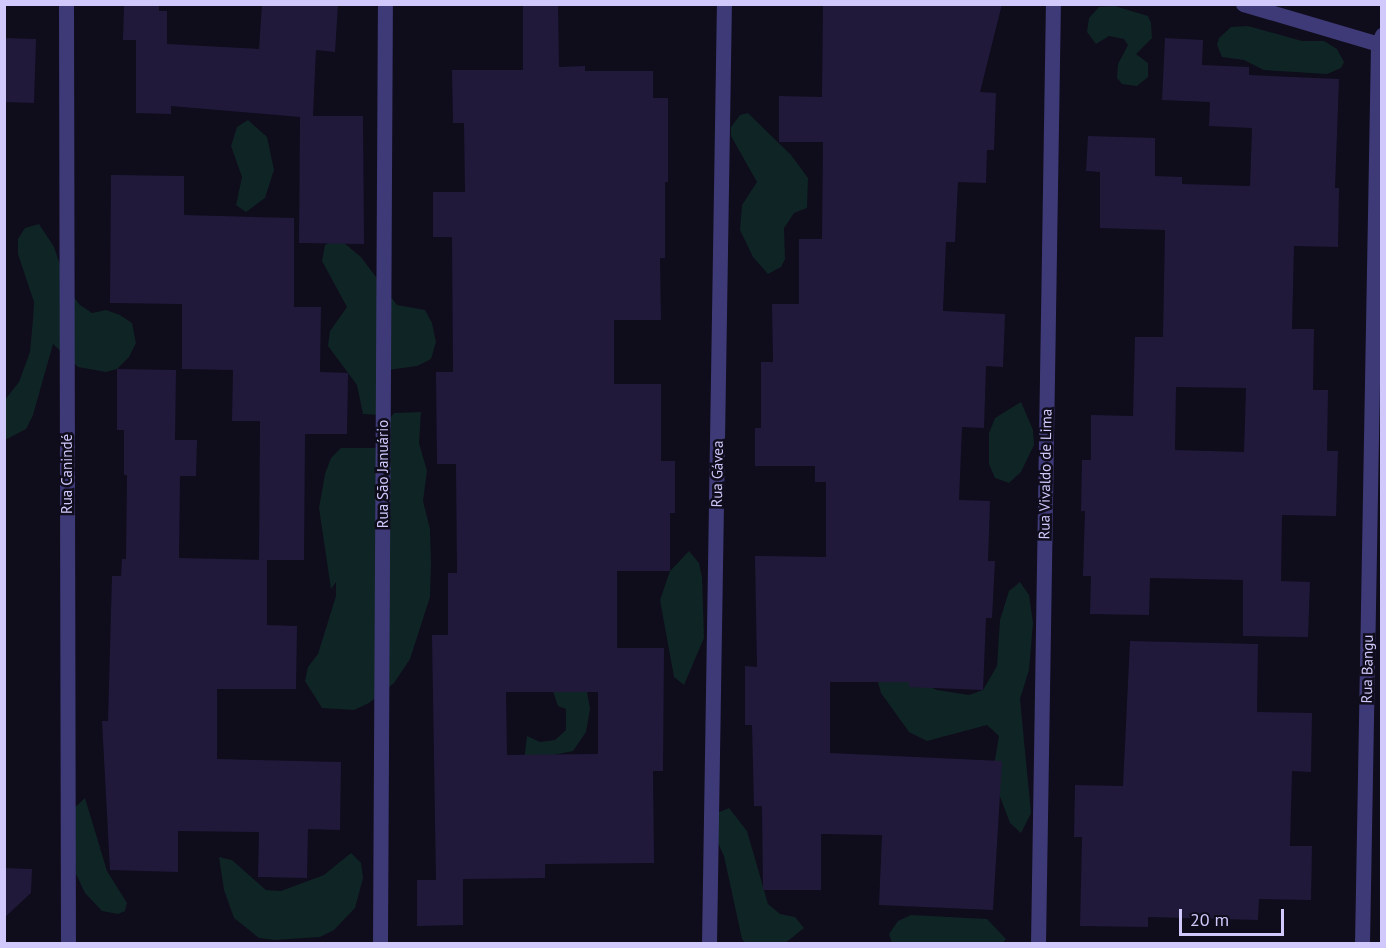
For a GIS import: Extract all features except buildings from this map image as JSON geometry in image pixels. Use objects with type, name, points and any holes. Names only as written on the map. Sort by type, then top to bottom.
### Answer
[{"type":"street","name":"Rua Canindé","points":[[66,4],[68,944]]},
{"type":"street","name":"Rua São Januário","points":[[380,944],[385,4]]},
{"type":"street","name":"Rua Gávea","points":[[709,944],[724,4]]},
{"type":"street","name":"Rua Vivaldo de Lima","points":[[1038,944],[1053,4]]},
{"type":"street","points":[[1243,4],[1380,41]]},
{"type":"street","name":"Rua Bangu","points":[[1362,944],[1380,41]]},
{"type":"green space","points":[[1115,6],[1148,16],[1151,23],[1152,38],[1136,54],[1148,63],[1148,77],[1137,86],[1122,84],[1117,78],[1118,64],[1128,45],[1124,39],[1109,36],[1096,44],[1087,32],[1089,18],[1099,7]]},
{"type":"green space","points":[[1248,26],[1302,41],[1324,41],[1337,49],[1344,62],[1341,68],[1327,74],[1264,70],[1244,60],[1222,57],[1217,45],[1219,38],[1231,27]]},
{"type":"green space","points":[[748,113],[791,155],[808,178],[807,208],[794,213],[784,228],[785,259],[781,267],[768,274],[753,257],[740,230],[742,205],[757,182],[731,136],[731,127],[740,115]]},
{"type":"green space","points":[[248,120],[267,137],[274,170],[265,198],[246,212],[236,205],[242,177],[231,146],[237,127]]},
{"type":"green space","points":[[39,224],[54,247],[69,291],[80,305],[92,313],[106,310],[132,323],[136,343],[129,357],[117,369],[106,372],[78,367],[53,344],[33,415],[26,429],[5,440],[4,401],[19,382],[30,352],[33,319],[34,302],[18,254],[18,239],[25,228]]},
{"type":"green space","points":[[338,238],[361,257],[397,305],[425,310],[432,323],[436,342],[431,359],[417,366],[388,370],[379,415],[363,414],[357,385],[328,346],[330,331],[347,307],[322,261],[325,245]]},
{"type":"green space","points":[[1021,402],[1033,430],[1034,445],[1021,472],[1009,483],[995,478],[989,464],[989,433],[995,418]]},
{"type":"green space","points":[[421,412],[419,443],[427,471],[423,501],[430,529],[430,597],[410,659],[394,683],[369,703],[354,710],[322,708],[305,681],[308,667],[318,654],[336,596],[336,582],[331,589],[319,508],[325,474],[331,458],[341,448],[385,448],[385,425],[394,413]]},
{"type":"green space","points":[[689,551],[699,563],[702,577],[704,638],[684,685],[674,677],[660,600],[670,571]]},
{"type":"green space","points":[[1020,582],[1029,595],[1033,623],[1029,670],[1020,699],[1031,813],[1021,833],[1010,823],[999,794],[994,766],[999,736],[987,725],[927,741],[909,732],[881,693],[872,661],[937,690],[969,695],[983,690],[997,666],[1000,620],[1009,591]]},
{"type":"green space","points":[[550,683],[586,685],[590,709],[586,732],[573,751],[524,761],[527,736],[540,742],[555,740],[566,730],[566,709],[558,706]]},
{"type":"green space","points":[[85,798],[107,871],[127,903],[125,911],[118,914],[102,911],[85,893],[76,874],[73,809]]},
{"type":"green space","points":[[729,808],[747,831],[768,904],[780,914],[795,917],[804,928],[784,944],[745,943],[742,939],[724,856],[711,828],[715,814]]},
{"type":"green space","points":[[351,853],[361,863],[363,878],[355,908],[334,930],[320,937],[275,940],[259,938],[234,918],[224,890],[219,857],[232,860],[266,890],[281,891],[324,875]]},
{"type":"green space","points":[[911,915],[987,919],[1006,939],[1002,944],[892,943],[889,934],[898,921]]}]
